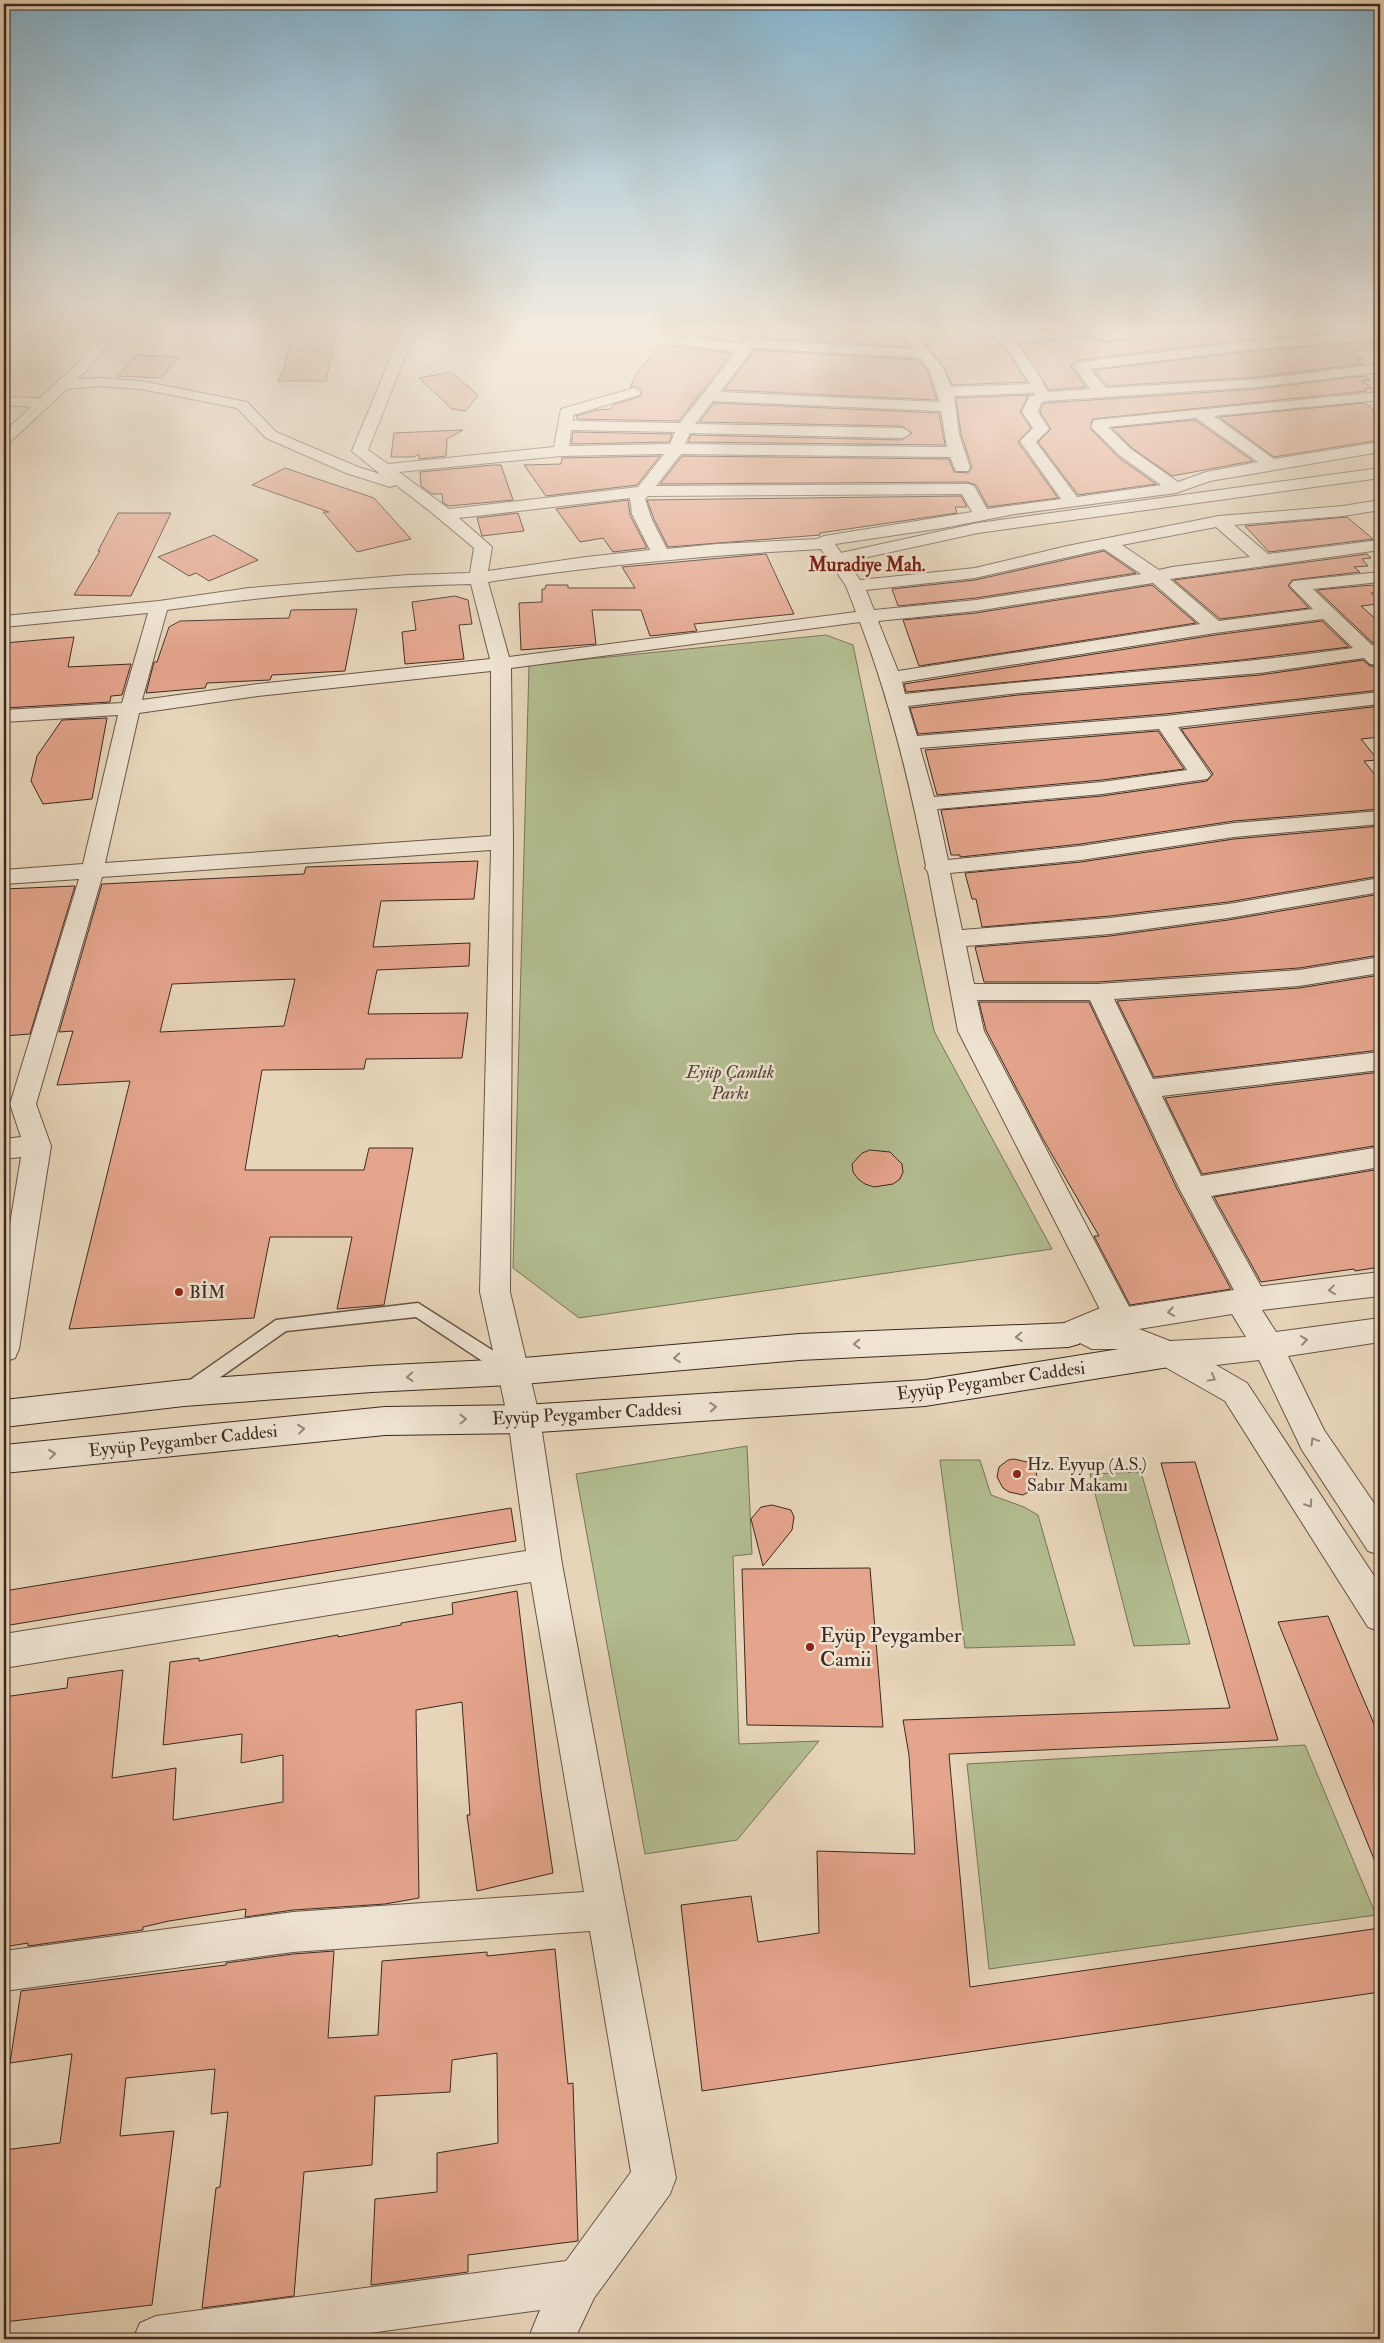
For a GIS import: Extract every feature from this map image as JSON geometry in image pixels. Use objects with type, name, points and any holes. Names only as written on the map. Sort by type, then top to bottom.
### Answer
[{"type":"street","points":[[281,439],[352,470],[408,486]]},
{"type":"street","points":[[365,439],[360,451],[408,486],[483,547],[478,578],[501,664],[502,842],[495,1292],[524,1419],[546,1564],[654,2178],[578,2282],[554,2332],[554,2339]]},
{"type":"street","points":[[561,450],[562,439]]},
{"type":"street","points":[[661,555],[650,531],[639,514],[637,499],[676,449],[680,439]]},
{"type":"street","points":[[952,439],[968,489],[982,516]]},
{"type":"street","points":[[1030,439],[1028,441],[1068,494],[1070,502]]},
{"type":"street","points":[[1112,439],[1125,452],[1176,488]]},
{"type":"street","points":[[1236,439],[1271,464]]},
{"type":"street","points":[[1121,1320],[1088,1253],[971,1031],[924,804],[891,678],[855,586],[824,540],[943,524],[1070,502],[1176,488],[1206,477],[1271,464],[1380,447]]},
{"type":"street","points":[[384,469],[561,450],[676,449],[957,452]]},
{"type":"street","points":[[4,621],[159,606],[279,590],[408,580],[478,578],[586,562],[717,549],[831,552],[978,528],[1380,472]]},
{"type":"street","points":[[443,515],[644,491],[968,489]]},
{"type":"street","points":[[855,586],[975,573],[1219,521],[1343,511],[1380,505]]},
{"type":"street","points":[[1219,521],[1264,560]]},
{"type":"street","points":[[1108,544],[1157,578],[1215,627]]},
{"type":"street","points":[[4,716],[130,708],[258,690],[501,664],[866,616],[1000,602],[1157,578],[1172,572],[1380,545]]},
{"type":"street","points":[[1376,655],[1327,613],[1299,585],[1380,577]]},
{"type":"street","points":[[4,1349],[37,1146],[23,1104],[92,872],[130,708],[159,606]]},
{"type":"street","points":[[891,678],[1215,627],[1327,613]]},
{"type":"street","points":[[897,702],[1018,687],[1260,667],[1376,655]]},
{"type":"street","points":[[909,742],[1165,722],[1380,698]]},
{"type":"street","points":[[924,804],[1102,788],[1200,775],[1165,722]]},
{"type":"street","points":[[936,868],[1081,852],[1234,830],[1380,816]]},
{"type":"street","points":[[4,877],[502,842]]},
{"type":"street","points":[[952,938],[1110,926],[1228,911],[1380,885]]},
{"type":"street","points":[[962,992],[1098,992],[1299,978],[1380,966]]},
{"type":"street","points":[[1098,992],[1194,1188],[1313,1440],[1380,1540]]},
{"type":"street","points":[[1144,1089],[1380,1061]]},
{"type":"street","points":[[4,1148],[37,1146]]},
{"type":"street","points":[[1194,1188],[1380,1156]]},
{"type":"street","name":"Eyyüp Peygamber Caddesi","points":[[1068,1335],[1110,1316],[1121,1320],[1247,1300],[1380,1284]]},
{"type":"street","name":"Eyyüp Peygamber Caddesi","points":[[4,1458],[385,1420],[524,1419],[925,1393],[1169,1354],[1227,1352],[1380,1330]]},
{"type":"street","name":"Eyyüp Peygamber Caddesi","points":[[4,1414],[184,1393],[372,1379],[512,1372],[799,1347],[1068,1335],[1123,1336],[1169,1354]]},
{"type":"street","points":[[1169,1354],[1236,1392],[1380,1615]]},
{"type":"street","points":[[4,1651],[546,1564]]},
{"type":"street","points":[[4,1971],[293,1932],[606,1910]]},
{"type":"street","points":[[156,2339],[578,2282]]},
{"type":"lane","points":[[184,1393],[282,1325],[418,1310],[512,1372]]},
{"type":"green space","name":"Eyüp Çamlık Parkı","points":[[826,635],[853,645],[934,1031],[1052,1249],[579,1318],[513,1268],[529,665]]},
{"type":"green space","points":[[747,1446],[752,1554],[733,1556],[739,1744],[819,1741],[737,1840],[645,1854],[576,1474]]},
{"type":"green space","points":[[940,1460],[980,1460],[991,1495],[1024,1507],[1038,1515],[1075,1645],[965,1648]]},
{"type":"green space","points":[[1141,1472],[1190,1644],[1134,1646],[1090,1474]]},
{"type":"green space","points":[[1305,1745],[1376,1915],[989,1969],[967,1764]]},
{"type":"building","points":[[393,439],[447,439],[446,456],[419,459],[419,454],[414,457],[391,457]]},
{"type":"building","points":[[572,439],[670,439],[669,442],[571,444]]},
{"type":"building","points":[[689,439],[944,439],[945,445],[688,442]]},
{"type":"building","points":[[963,439],[1020,439],[1018,442],[1058,498],[988,507],[976,485],[968,482],[660,484],[682,456],[949,459],[954,472],[968,473],[972,467]]},
{"type":"building","points":[[1041,439],[1101,439],[1118,457],[1156,484],[1078,495],[1038,442]]},
{"type":"building","points":[[1123,439],[1222,439],[1253,461],[1172,476],[1132,448]]},
{"type":"building","points":[[1250,439],[1380,439],[1380,440],[1274,457]]},
{"type":"building","points":[[660,456],[637,485],[546,496],[524,465],[561,464],[562,458]]},
{"type":"building","points":[[501,465],[513,500],[449,506],[443,503],[442,494],[432,494],[421,486],[420,472]]},
{"type":"building","points":[[285,468],[374,498],[411,539],[357,552],[323,512],[329,512],[252,485]]},
{"type":"building","points":[[961,496],[967,507],[955,507],[957,513],[820,533],[820,535],[668,547],[647,500]]},
{"type":"building","points":[[628,500],[630,515],[647,548],[613,552],[603,538],[580,542],[556,509]]},
{"type":"building","points":[[118,513],[171,513],[131,596],[74,595],[100,551],[98,551]]},
{"type":"building","points":[[518,513],[524,531],[482,536],[477,518]]},
{"type":"building","points":[[1347,517],[1373,539],[1269,552],[1245,526]]},
{"type":"building","points":[[214,535],[258,560],[209,581],[196,573],[189,576],[158,557]]},
{"type":"building","points":[[1104,551],[1136,573],[976,598],[898,606],[892,589],[975,580]]},
{"type":"building","points":[[766,554],[794,614],[694,624],[697,631],[650,636],[641,610],[592,610],[596,644],[521,650],[519,603],[542,602],[542,589],[545,589],[546,585],[568,585],[568,588],[635,588],[622,567]]},
{"type":"building","points":[[1367,554],[1371,558],[1362,559],[1368,566],[1354,567],[1360,572],[1292,580],[1288,586],[1309,608],[1220,619],[1174,580]]},
{"type":"building","points":[[1152,585],[1196,623],[919,666],[903,620],[976,613]]},
{"type":"building","points":[[1372,585],[1380,592],[1371,593],[1378,600],[1375,601],[1378,604],[1361,606],[1380,623],[1380,642],[1373,643],[1317,590]]},
{"type":"building","points":[[455,596],[468,600],[472,624],[459,625],[464,659],[405,664],[402,632],[416,630],[412,602]]},
{"type":"building","points":[[357,609],[345,671],[272,675],[270,680],[207,683],[205,688],[146,693],[154,662],[157,662],[169,627],[180,621],[289,618],[291,610]]},
{"type":"building","points":[[1322,621],[1349,647],[1241,660],[906,692],[904,684],[1215,635]]},
{"type":"building","points":[[74,637],[68,667],[131,664],[122,695],[111,696],[110,702],[4,708],[4,643]]},
{"type":"building","points":[[1363,660],[1370,666],[1380,667],[1380,690],[1165,714],[918,734],[910,708],[1018,695],[1260,675]]},
{"type":"building","points":[[1380,706],[1380,737],[1361,739],[1378,760],[1364,761],[1380,781],[1380,809],[1234,821],[1081,844],[960,857],[960,855],[951,855],[941,810],[1102,796],[1207,781],[1213,774],[1181,729]]},
{"type":"building","points":[[107,718],[92,799],[43,804],[31,781],[37,756],[62,720]]},
{"type":"building","points":[[1158,731],[1184,769],[1102,780],[937,795],[925,750]]},
{"type":"building","points":[[1380,826],[1380,876],[1228,902],[1110,916],[982,927],[976,899],[972,899],[965,873],[1081,862],[1234,839]]},
{"type":"building","points":[[478,861],[474,899],[381,901],[373,947],[470,943],[469,966],[377,970],[368,1014],[468,1013],[462,1058],[366,1059],[364,1069],[262,1070],[245,1170],[364,1170],[369,1148],[413,1148],[384,1305],[337,1309],[352,1237],[270,1237],[254,1318],[69,1329],[130,1081],[57,1085],[73,1031],[59,1032],[102,884],[304,874],[306,867]],"holes":[[[295,979],[284,1026],[160,1032],[172,984]]]},
{"type":"building","points":[[75,886],[30,1034],[4,1036],[4,889]]},
{"type":"building","points":[[1380,894],[1380,955],[1299,968],[1098,982],[984,982],[975,947],[1110,936],[1228,920]]},
{"type":"building","points":[[1380,975],[1380,1050],[1154,1077],[1117,1001],[1299,988]]},
{"type":"building","points":[[979,1002],[1089,1002],[1177,1189],[1231,1289],[1130,1305],[1094,1236],[1099,1236],[1043,1139],[986,1030]]},
{"type":"building","points":[[1380,1072],[1380,1145],[1202,1174],[1165,1098]]},
{"type":"building","points":[[870,1150],[890,1152],[902,1164],[903,1172],[900,1179],[893,1184],[874,1187],[858,1179],[853,1172],[852,1164],[862,1153]]},
{"type":"building","points":[[1380,1169],[1380,1267],[1261,1282],[1214,1197]]},
{"type":"building","name":"Hz. Eyyup (A.S.) Sabır Makamı","points":[[1014,1459],[1027,1462],[1036,1471],[1037,1478],[1034,1489],[1023,1495],[1009,1492],[1003,1488],[997,1477],[999,1467],[1008,1460]]},
{"type":"building","points":[[1195,1462],[1278,1740],[949,1754],[970,1987],[1380,1928],[1380,1992],[702,2091],[681,1905],[751,1896],[758,1942],[819,1933],[817,1851],[915,1854],[909,1755],[903,1720],[1230,1708],[1161,1463]]},
{"type":"building","points":[[772,1505],[791,1510],[794,1517],[792,1530],[763,1566],[751,1519],[761,1507]]},
{"type":"building","points":[[511,1508],[516,1541],[4,1626],[4,1591]]},
{"type":"building","name":"Eyüp Peygamber Camii","points":[[870,1568],[883,1727],[747,1725],[742,1569]]},
{"type":"building","points":[[517,1591],[541,1792],[553,1873],[477,1891],[467,1815],[470,1815],[462,1702],[416,1710],[419,1898],[385,1904],[293,1910],[245,1917],[246,1909],[169,1921],[143,1927],[143,1930],[28,1946],[28,1943],[4,1947],[4,1697],[67,1688],[68,1678],[123,1670],[112,1778],[176,1768],[173,1820],[283,1802],[283,1755],[241,1763],[242,1734],[163,1745],[170,1662],[199,1658],[199,1661],[401,1625],[401,1623],[453,1614],[452,1603]]},
{"type":"building","points":[[1328,1616],[1380,1738],[1380,1874],[1278,1622]]},
{"type":"building","points":[[555,1949],[568,2084],[573,2083],[578,2241],[468,2255],[468,2272],[371,2285],[375,2199],[437,2192],[437,2153],[498,2143],[497,2053],[452,2060],[450,2092],[375,2096],[372,2165],[304,2172],[294,2296],[202,2308],[216,2188],[220,2187],[228,2112],[211,2114],[215,2069],[126,2078],[120,2136],[174,2131],[152,2305],[4,2322],[4,2150],[60,2143],[72,2054],[10,2063],[21,1991],[226,1965],[226,1963],[293,1954],[334,1951],[328,2038],[378,2035],[382,1961],[487,1952],[487,1956]]},
{"type":"place","name":"BİM","points":[[179,1292]]},
{"type":"place","name":"Hz. Eyyup (A.S.) Sabır Makamı","points":[[1017,1474]]},
{"type":"place","name":"Eyüp Peygamber Camii","points":[[810,1647]]},
{"type":"district","name":"Muradiye Mah.","points":[[867,565]]}]
